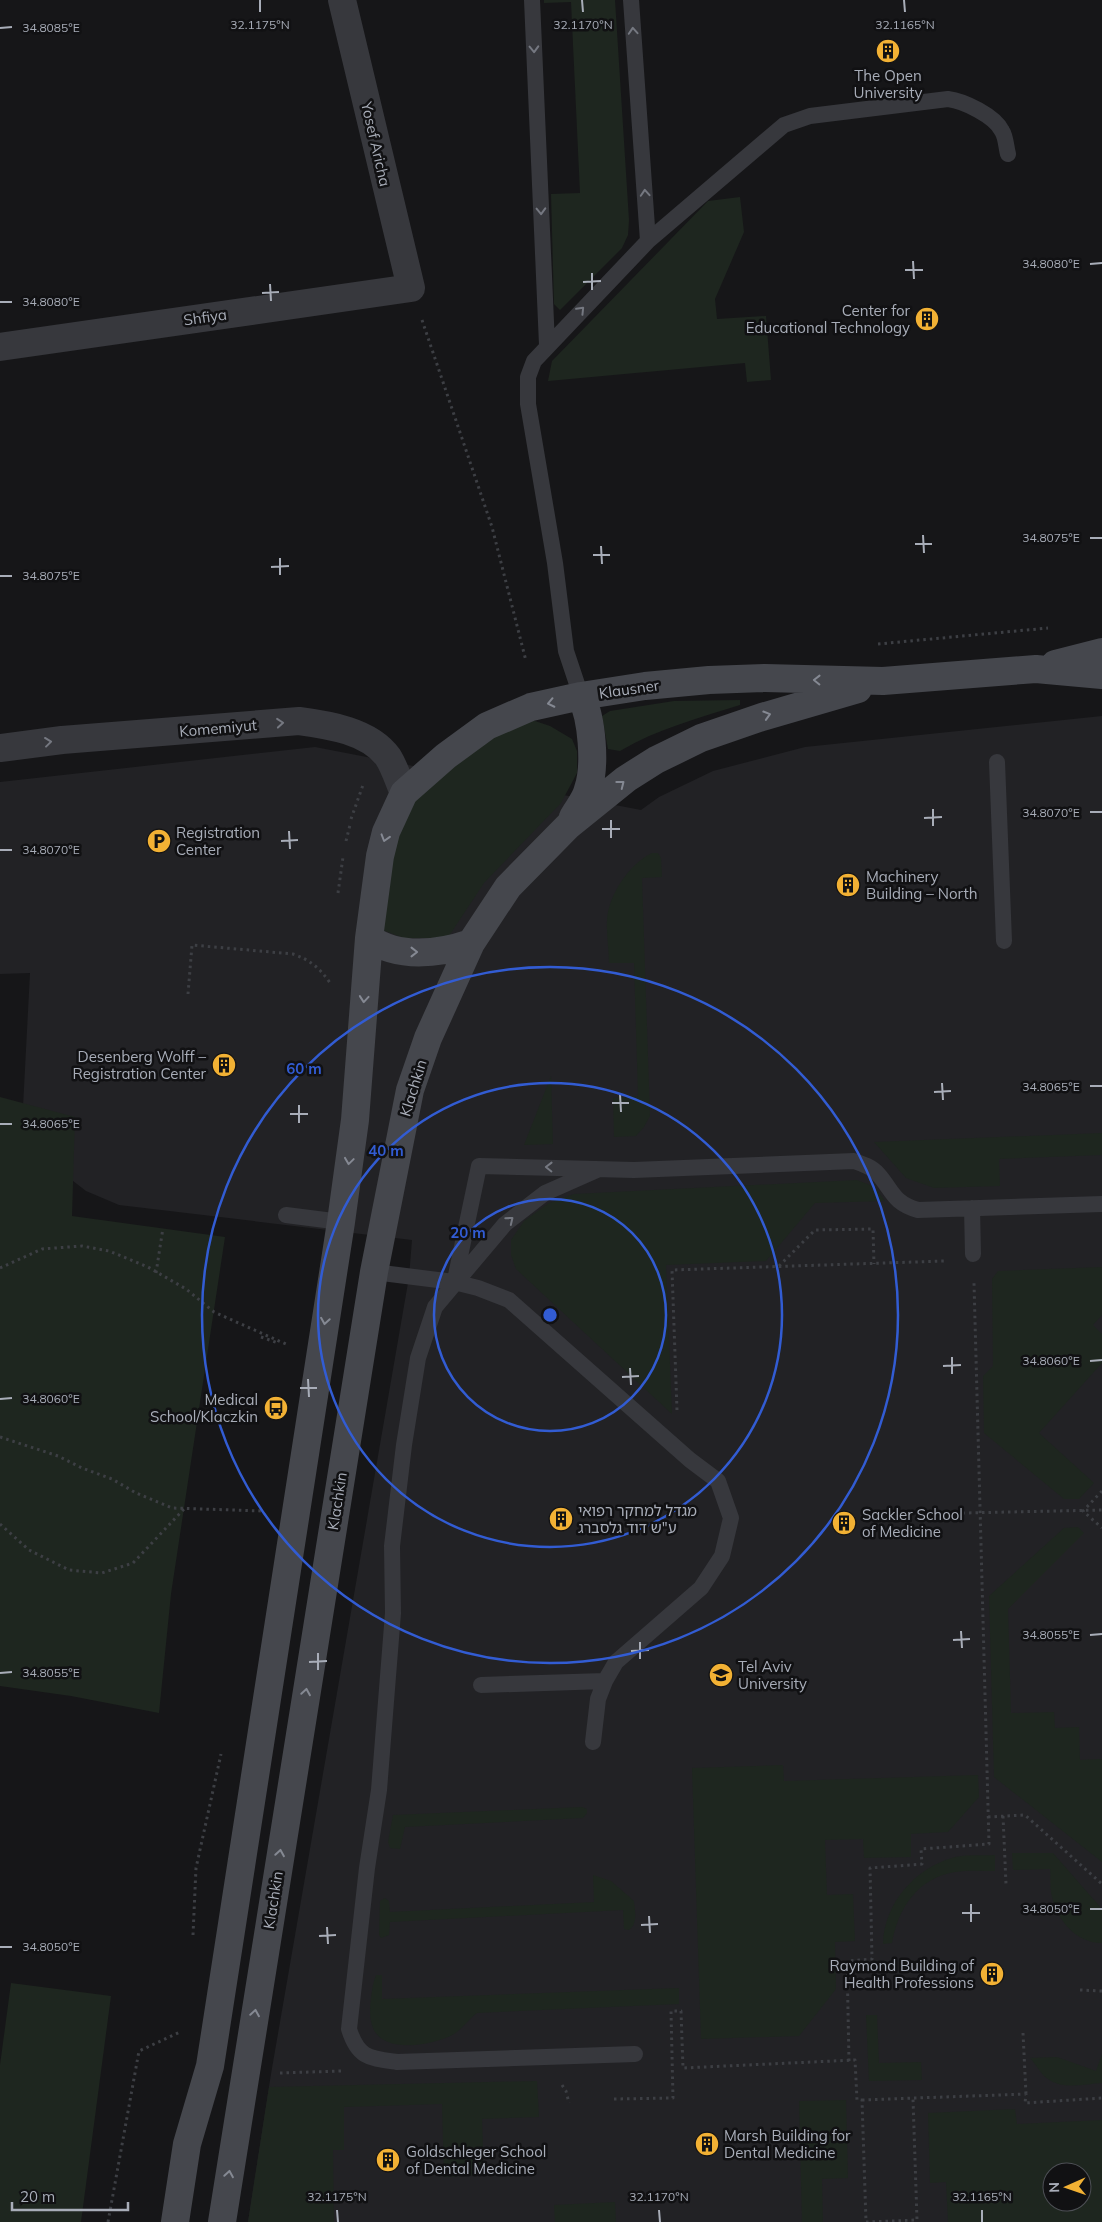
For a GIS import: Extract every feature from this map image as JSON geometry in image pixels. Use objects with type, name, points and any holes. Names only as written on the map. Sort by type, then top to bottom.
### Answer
[{"type":"street","name":"Yosef Aricha","points":[[342,0],[410,288]]},
{"type":"street","name":"Shfiya","points":[[0,347],[410,288]]},
{"type":"street","name":"Klausner","points":[[1036,669],[1102,652]]},
{"type":"street","name":"Klausner","points":[[404,793],[446,756],[487,726],[532,707],[581,696],[646,686],[709,680],[765,678],[883,681],[1036,669],[1102,675]]},
{"type":"street","name":"Klausner","points":[[569,825],[626,779],[656,760],[701,738],[762,717],[883,681]]},
{"type":"street","points":[[569,825],[588,789],[591,762],[591,735],[588,709],[581,696]]},
{"type":"street","name":"Komemiyut","points":[[0,748],[62,740],[299,721],[329,725],[354,733],[380,748],[389,759],[404,793]]},
{"type":"street","points":[[175,2222],[187,2144],[210,2066],[341,1222],[354,1120],[369,938],[380,856],[386,832],[404,793]]},
{"type":"street","name":"Klachkin","points":[[222,2222],[374,1272],[410,1090],[428,1038],[472,943],[508,887],[569,825]]},
{"type":"street","points":[[369,938],[380,946],[409,952],[454,949],[472,943]]},
{"type":"lane","points":[[532,0],[547,345]]},
{"type":"lane","points":[[631,0],[648,242]]},
{"type":"lane","points":[[581,696],[564,643],[555,563],[528,404],[528,377],[534,361],[547,345],[648,242],[784,125],[810,116],[948,99],[959,101],[983,112],[1002,130],[1008,154]]},
{"type":"lane","points":[[997,762],[1004,941]]},
{"type":"lane","points":[[454,1282],[479,1166],[634,1170],[854,1161],[871,1168],[878,1174],[893,1196],[904,1206],[918,1210],[1102,1204]]},
{"type":"lane","points":[[597,1170],[545,1193],[505,1224],[434,1307],[418,1358],[404,1445],[392,1546],[393,1613],[379,1790],[367,1868],[349,2029],[354,2045],[371,2058],[397,2062],[635,2054]]},
{"type":"lane","points":[[972,1208],[973,1258]]},
{"type":"lane","points":[[286,1215],[341,1222]]},
{"type":"lane","points":[[374,1272],[454,1282],[478,1288],[509,1300],[690,1460],[718,1481],[731,1518],[722,1556],[701,1588],[616,1662],[605,1681],[598,1699],[593,1742]]},
{"type":"lane","points":[[481,1685],[605,1681]]},
{"type":"path","points":[[410,288],[492,527],[526,661]]},
{"type":"path","points":[[868,645],[1053,628]]},
{"type":"path","points":[[188,994],[192,945],[293,954],[308,960],[320,969],[330,983]]},
{"type":"path","points":[[156,1273],[163,1228]]},
{"type":"path","points":[[778,1266],[815,1230],[873,1229],[874,1264]]},
{"type":"path","points":[[0,1268],[42,1249],[82,1246],[108,1251],[148,1267],[186,1288],[214,1312],[293,1347],[261,1338]]},
{"type":"path","points":[[677,1411],[672,1270],[874,1264],[973,1258],[989,1844],[921,1849],[922,1864],[870,1868],[872,1959],[847,1961],[849,2060]]},
{"type":"path","points":[[0,1437],[58,1456],[172,1508],[268,1511]]},
{"type":"path","points":[[1083,1510],[1102,1491]]},
{"type":"path","points":[[0,1524],[29,1550],[69,1570],[102,1573],[133,1563],[184,1508]]},
{"type":"path","points":[[1083,1510],[1102,1528]]},
{"type":"path","points":[[917,1514],[1102,1510]]},
{"type":"path","points":[[988,1817],[1025,1815],[1102,1884]]},
{"type":"path","points":[[1003,1816],[1006,1884]]},
{"type":"path","points":[[1080,1990],[1102,1991]]},
{"type":"path","points":[[681,2011],[683,2068],[855,2060],[857,2100],[1026,2094]]},
{"type":"path","points":[[108,2222],[139,2051],[181,2032]]},
{"type":"path","points":[[1023,2033],[1026,2103],[1102,2098]]},
{"type":"path","points":[[862,2100],[866,2222],[918,2220],[913,2099]]},
{"type":"shaded area","points":[[544,0],[615,0],[629,220],[628,235],[622,248],[560,310],[554,304],[551,194],[580,193],[571,2],[544,3]]},
{"type":"shaded area","points":[[740,197],[744,232],[715,299],[717,319],[766,316],[771,380],[747,382],[745,363],[548,381],[552,361],[708,201]]},
{"type":"shaded area","points":[[740,700],[740,705],[663,730],[620,751],[608,749],[602,716],[610,711],[674,701]]},
{"type":"shaded area","name":"Tel Aviv University","points":[[1102,716],[1102,2222],[248,2222],[271,2074],[409,1277],[412,1240],[119,1205],[86,1191],[33,1150],[22,1126],[30,973],[0,974],[0,782],[315,747],[641,810],[659,797],[713,771],[805,747]]},
{"type":"shaded area","points":[[529,719],[550,726],[572,739],[577,751],[577,773],[561,803],[484,883],[449,936],[404,938],[380,929],[383,893],[402,816],[417,797],[498,731]]},
{"type":"shaded area","points":[[652,853],[658,853],[661,858],[662,877],[642,878],[650,1116],[636,1136],[614,1137],[613,1098],[638,1096],[634,963],[609,963],[607,918],[610,903],[624,878],[637,863]]},
{"type":"shaded area","points":[[551,1076],[553,1144],[524,1145]]},
{"type":"shaded area","points":[[0,1097],[75,1117],[72,1216],[225,1237],[171,1594],[159,1713],[71,1696],[0,1686]]},
{"type":"shaded area","points":[[1102,1133],[1102,1155],[999,1159],[1000,1186],[934,1188],[906,1178],[874,1142]]},
{"type":"shaded area","points":[[857,1180],[875,1187],[885,1201],[815,1203],[766,1261],[666,1265],[672,1414],[516,1269],[511,1255],[511,1240],[524,1221],[549,1203],[574,1194]]},
{"type":"shaded area","points":[[1102,1267],[1102,1315],[1093,1325],[1102,1334],[1102,1363],[1039,1433],[1094,1483],[1079,1499],[1064,1499],[984,1433],[983,1376],[993,1366],[992,1279],[998,1271]]},
{"type":"shaded area","points":[[1078,1527],[1084,1533],[1008,1609],[1011,1713],[1054,1712],[1055,1728],[1079,1727],[1080,1760],[1102,1759],[1102,1862],[994,1777],[989,1596],[1064,1528]]},
{"type":"shaded area","points":[[783,1765],[784,1781],[978,1775],[979,1797],[948,1832],[911,1834],[911,1857],[864,1858],[863,1839],[825,1840],[827,1895],[853,1894],[855,1941],[835,1942],[836,1989],[799,2036],[701,2039],[692,1768]]},
{"type":"shaded area","points":[[582,1807],[587,1809],[587,1813],[583,1818],[405,1827],[400,1849],[390,1848],[388,1842],[393,1815]]},
{"type":"shaded area","points":[[1012,1853],[1053,1853],[1102,1909],[1102,1943],[1083,1939],[1075,1934],[1062,1920],[1053,1902],[1050,1869],[1013,1870]]},
{"type":"shaded area","points":[[995,1855],[995,1871],[955,1872],[942,1875],[920,1888],[899,1918],[892,1943],[883,1944],[889,1915],[895,1902],[914,1879],[925,1870],[952,1858]]},
{"type":"shaded area","points":[[593,1875],[611,1881],[634,1901],[635,1921],[629,1930],[624,1929],[623,1910],[390,1922],[389,1935],[381,1938],[379,1935],[380,1901],[385,1898],[389,1901],[390,1912],[594,1902]]},
{"type":"shaded area","points":[[376,1975],[382,1975],[382,1999],[679,1988],[679,2004],[477,2013],[457,2032],[446,2038],[423,2044],[398,2045],[388,2042],[379,2036],[373,2028],[370,2013]]},
{"type":"shaded area","points":[[11,1983],[111,1996],[81,2222],[0,2222],[0,2065]]},
{"type":"shaded area","points":[[866,2015],[877,2015],[879,2063],[921,2062],[922,2080],[869,2081]]},
{"type":"shaded area","points":[[1102,2054],[1102,2083],[1074,2086],[1060,2084],[1048,2079],[1030,2058],[1057,2057],[1096,2071]]},
{"type":"shaded area","points":[[537,2081],[539,2117],[482,2119],[484,2175],[444,2177],[442,2104],[344,2107],[344,2150],[333,2150],[334,2222],[248,2222],[269,2087]]},
{"type":"shaded area","points":[[846,2100],[848,2178],[822,2179],[823,2222],[802,2222],[799,2101]]},
{"type":"shaded area","points":[[1015,2109],[1017,2124],[1102,2120],[1102,2222],[948,2222],[946,2182],[930,2183],[928,2113]]},
{"type":"shaded area","points":[[615,2202],[616,2222],[555,2222],[554,2205]]},
{"type":"place","name":"The Open University","points":[[888,51]]},
{"type":"place","name":"Center for Educational Technology","points":[[927,319]]},
{"type":"place","name":"Registration Center","points":[[159,841]]},
{"type":"place","name":"Machinery Building – North","points":[[848,885]]},
{"type":"place","name":"Desenberg Wolff – Registration Center","points":[[224,1065]]},
{"type":"place","name":"Medical School/Klaczkin","points":[[276,1408]]},
{"type":"place","name":"מגדל למחקר רפואי ע\"ש דוד גלסברג","points":[[561,1519]]},
{"type":"place","name":"Sackler School of Medicine","points":[[844,1523]]},
{"type":"place","name":"Tel Aviv University","points":[[721,1675]]},
{"type":"place","name":"Raymond Building of Health Professions","points":[[992,1974]]},
{"type":"place","name":"Marsh Building for Dental Medicine","points":[[707,2144]]},
{"type":"place","name":"Goldschleger School of Dental Medicine","points":[[388,2160]]}]
